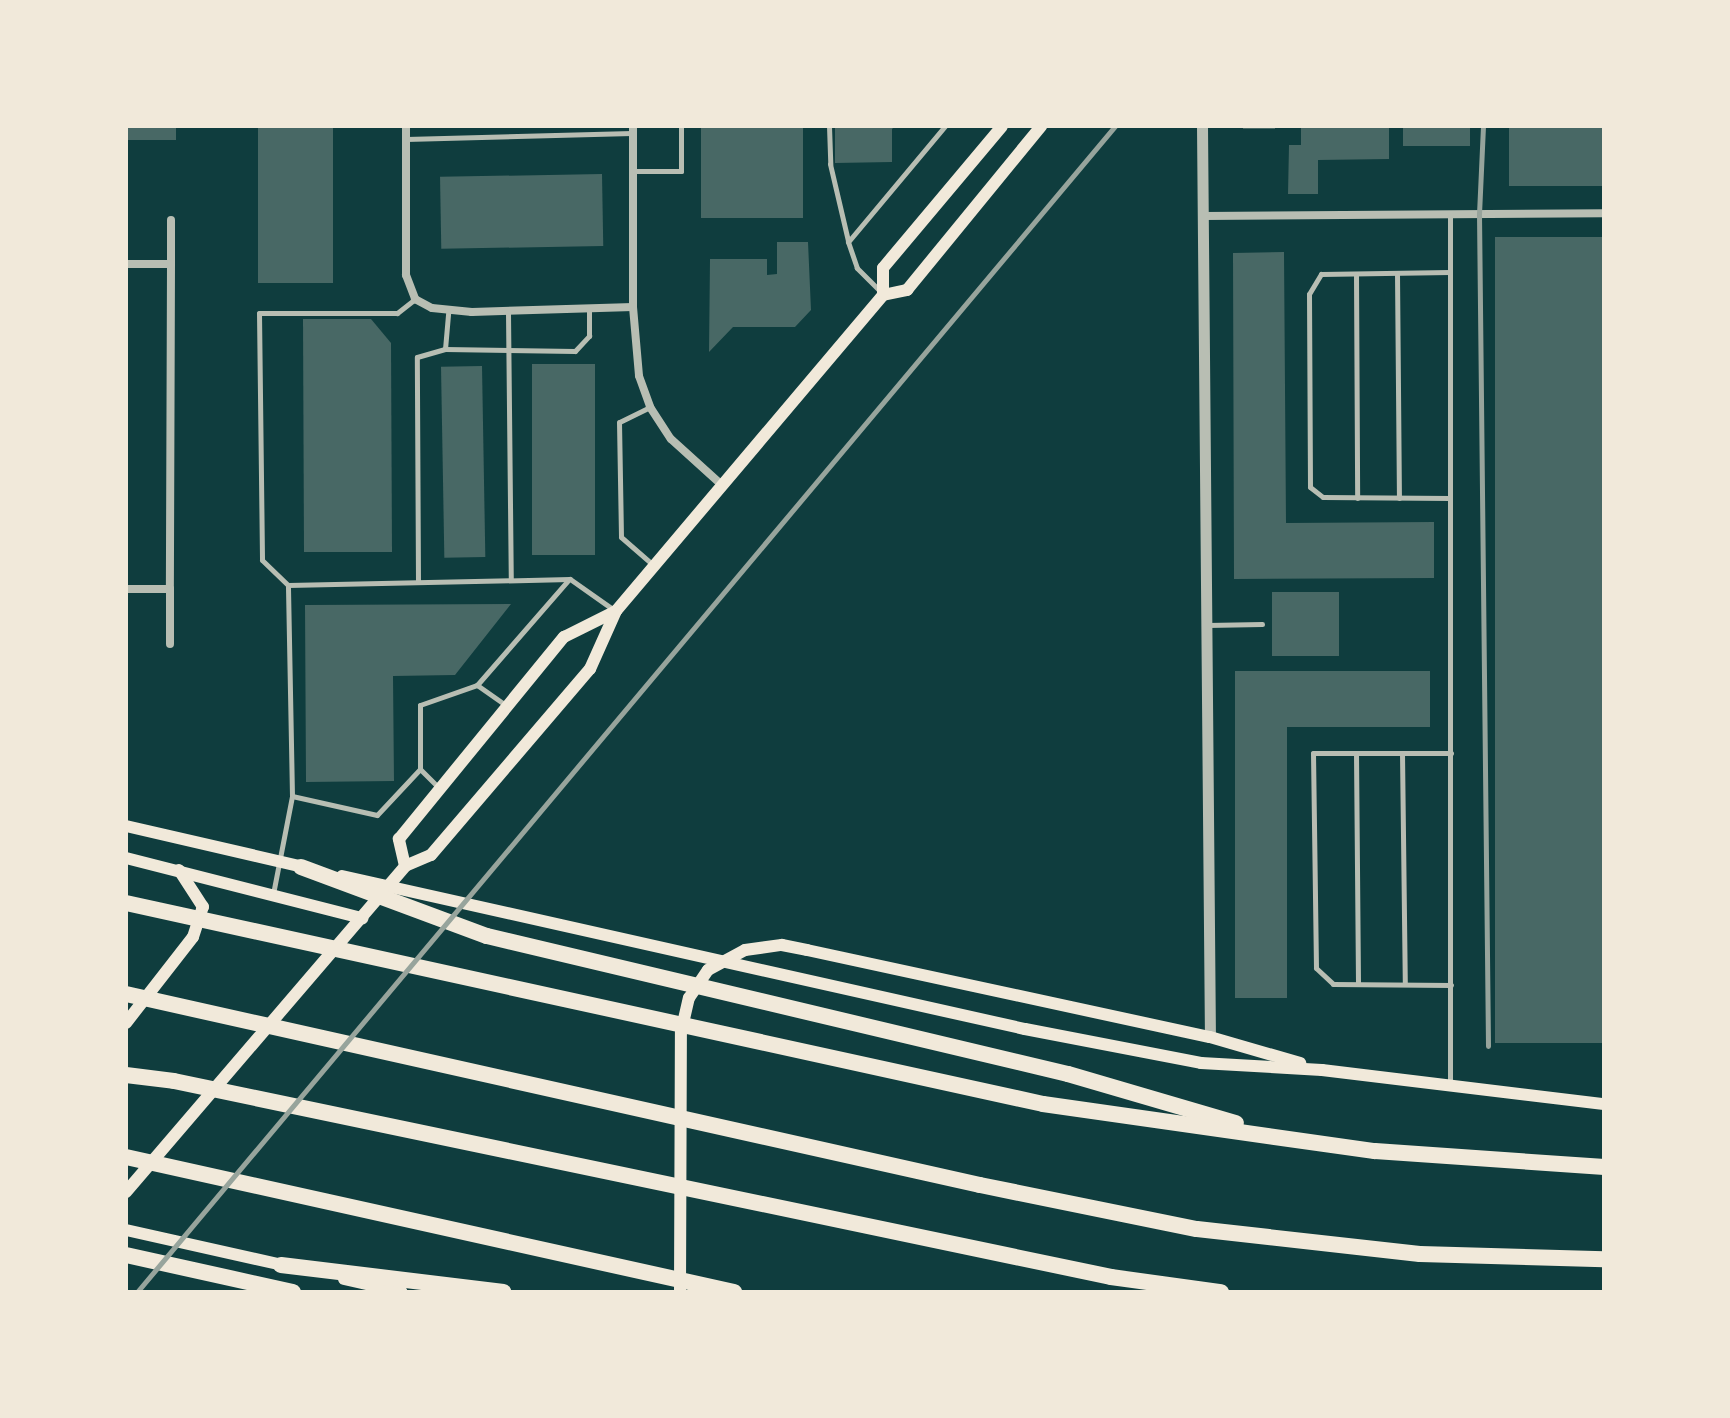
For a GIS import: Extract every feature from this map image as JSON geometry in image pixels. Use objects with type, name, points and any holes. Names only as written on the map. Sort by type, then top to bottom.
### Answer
[{"type":"highway","points":[[301,867],[487,936],[1068,1074],[1295,1140]]},
{"type":"highway","points":[[126,903],[1043,1104],[1375,1151],[1604,1167]]},
{"type":"highway","points":[[126,994],[1093,1210],[1279,1240],[1436,1255],[1604,1259]]},
{"type":"highway","points":[[126,1067],[174,1081],[981,1251],[1111,1277],[1221,1292]]},
{"type":"highway","points":[[126,1075],[174,1081]]},
{"type":"highway","points":[[126,1157],[734,1292]]},
{"type":"highway","points":[[126,1255],[293,1292]]},
{"type":"highway","points":[[281,1265],[503,1292]]},
{"type":"main road","points":[[883,295],[883,268],[1002,126]]},
{"type":"main road","points":[[126,1192],[405,866],[431,855],[590,669],[616,611],[883,295],[907,290],[1041,126]]},
{"type":"main road","points":[[405,866],[399,839],[564,637],[616,611]]},
{"type":"main road","points":[[126,826],[1025,1029],[1201,1063],[1322,1070],[1604,1104]]},
{"type":"main road","points":[[126,858],[362,918]]},
{"type":"main road","points":[[126,1023],[193,937],[203,907],[179,870]]},
{"type":"main road","points":[[680,1292],[681,1032],[689,998],[708,970],[724,959],[759,946],[782,945],[1210,1037],[1322,1070]]},
{"type":"main road","points":[[126,1230],[402,1292]]},
{"type":"street","points":[[406,126],[406,275],[415,299],[448,311],[508,313],[633,307]]},
{"type":"street","points":[[1202,126],[1210,1037]]},
{"type":"street","points":[[633,130],[635,358],[650,407],[671,439],[723,486]]},
{"type":"street","points":[[1204,216],[1604,213]]},
{"type":"street","points":[[170,644],[171,220]]},
{"type":"street","points":[[126,264],[171,264]]},
{"type":"street","points":[[126,589],[170,589]]},
{"type":"lane","points":[[634,171],[681,171],[681,126]]},
{"type":"lane","points":[[829,126],[830,164],[848,242],[857,268],[883,295]]},
{"type":"lane","points":[[848,242],[945,126]]},
{"type":"lane","points":[[406,139],[633,130]]},
{"type":"lane","points":[[1450,214],[1450,1087]]},
{"type":"lane","points":[[1450,272],[1321,274],[1309,294],[1310,487],[1323,497],[1450,498]]},
{"type":"lane","points":[[1397,273],[1399,498]]},
{"type":"lane","points":[[1356,274],[1357,498]]},
{"type":"lane","points":[[273,895],[292,796],[288,585],[262,560],[259,313],[397,313],[415,299]]},
{"type":"lane","points":[[418,581],[417,357],[445,349],[575,351],[589,336],[590,307]]},
{"type":"lane","points":[[445,349],[448,311]]},
{"type":"lane","points":[[508,313],[511,579]]},
{"type":"lane","points":[[650,407],[619,422],[621,537],[656,567]]},
{"type":"lane","points":[[288,585],[570,579],[616,611]]},
{"type":"lane","points":[[292,796],[377,815],[420,769],[420,705],[477,685],[570,579]]},
{"type":"lane","points":[[1206,625],[1262,624]]},
{"type":"lane","points":[[477,685],[508,706]]},
{"type":"lane","points":[[1451,753],[1313,753],[1316,968],[1333,984],[1451,985]]},
{"type":"lane","points":[[1356,753],[1358,984]]},
{"type":"lane","points":[[1402,753],[1405,984]]},
{"type":"lane","points":[[420,769],[440,789]]},
{"type":"building","points":[[126,126],[176,126],[176,140],[126,140]]},
{"type":"building","points":[[258,126],[333,126],[333,283],[258,283]]},
{"type":"building","points":[[701,126],[803,126],[803,218],[701,218]]},
{"type":"building","points":[[835,126],[895,126],[892,129],[892,162],[835,163]]},
{"type":"building","points":[[1243,126],[1275,126],[1275,129],[1243,129]]},
{"type":"building","points":[[1301,126],[1389,126],[1389,159],[1318,160],[1318,194],[1288,194],[1289,145],[1301,145]]},
{"type":"building","points":[[1403,126],[1470,126],[1470,146],[1403,146]]},
{"type":"building","points":[[1509,126],[1602,126],[1602,186],[1509,186]]},
{"type":"building","points":[[602,174],[603,246],[441,249],[440,177]]},
{"type":"building","points":[[1495,237],[1604,237],[1604,1043],[1495,1043]]},
{"type":"building","points":[[777,242],[808,242],[811,310],[795,327],[733,327],[709,352],[710,259],[767,259],[767,275],[777,274]]},
{"type":"building","points":[[1284,252],[1286,523],[1434,522],[1434,578],[1234,579],[1233,253]]},
{"type":"building","points":[[303,319],[371,319],[391,343],[392,552],[304,552]]},
{"type":"building","points":[[532,364],[595,364],[595,555],[532,555]]},
{"type":"building","points":[[482,366],[485,557],[444,558],[441,367]]},
{"type":"building","points":[[1272,592],[1339,592],[1339,656],[1272,656]]},
{"type":"building","points":[[511,604],[455,675],[393,676],[394,781],[306,782],[305,605]]},
{"type":"building","points":[[1235,671],[1430,671],[1430,727],[1287,727],[1287,998],[1235,998]]},
{"type":"railway","points":[[137,1292],[1115,126]]},
{"type":"railway","points":[[1483,126],[1479,214],[1488,1046]]}]
